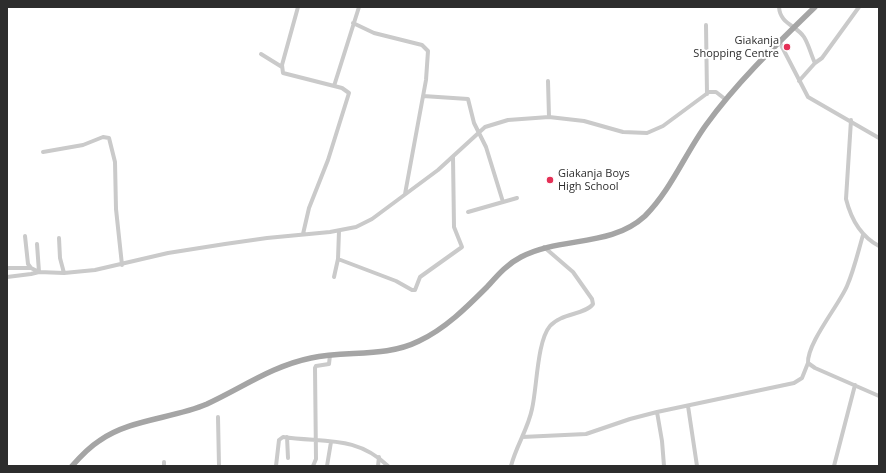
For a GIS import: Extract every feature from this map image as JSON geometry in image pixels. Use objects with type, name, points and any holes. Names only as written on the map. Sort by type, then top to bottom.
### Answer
[{"type":"main road","points":[[72,466],[86,450],[113,432],[195,409],[282,366],[314,357],[381,352],[408,347],[440,329],[470,304],[511,262],[543,247],[605,238],[628,228],[639,221],[662,195],[696,139],[725,99],[794,28],[808,10],[815,7]]},
{"type":"street","points":[[282,67],[298,7]]},
{"type":"street","points":[[334,86],[359,7]]},
{"type":"street","points":[[779,7],[781,17],[785,22],[804,36],[816,63]]},
{"type":"street","points":[[799,81],[822,58],[832,41],[841,32],[859,7]]},
{"type":"street","points":[[353,23],[374,33],[422,45],[428,49],[429,56],[423,96],[405,194]]},
{"type":"street","points":[[706,25],[707,94]]},
{"type":"street","points":[[780,43],[808,97],[851,120],[879,138]]},
{"type":"street","points":[[261,54],[282,67],[286,75],[334,86],[348,91],[349,95],[328,160],[309,208],[303,234]]},
{"type":"street","points":[[548,81],[549,117]]},
{"type":"street","points":[[7,277],[39,272],[64,273],[122,265],[190,250],[267,238],[356,228],[365,223],[454,157],[485,127],[508,120],[549,117],[571,119],[623,132],[647,134],[663,126],[707,94],[716,92],[725,99]]},
{"type":"street","points":[[423,96],[468,99],[474,123],[486,147],[503,202]]},
{"type":"street","points":[[851,120],[846,199],[848,208],[863,235],[879,246]]},
{"type":"street","points":[[44,152],[82,145],[103,137],[109,138],[115,162],[116,209],[122,265]]},
{"type":"street","points":[[338,259],[396,281],[414,290],[420,276],[462,246],[454,227],[454,157]]},
{"type":"street","points":[[468,212],[517,198]]},
{"type":"street","points":[[334,277],[338,259],[339,231]]},
{"type":"street","points":[[522,437],[586,434],[630,419],[657,412],[794,384],[802,378],[809,356],[821,330],[846,287],[863,235]]},
{"type":"street","points":[[25,236],[28,264],[31,268]]},
{"type":"street","points":[[59,238],[60,258],[64,273]]},
{"type":"street","points":[[37,244],[39,272]]},
{"type":"street","points":[[511,466],[516,449],[532,410],[545,334],[549,327],[560,318],[588,308],[593,304],[592,299],[573,272],[543,247]]},
{"type":"street","points":[[7,268],[31,268],[39,272]]},
{"type":"street","points":[[313,466],[316,459],[315,368],[316,366],[329,364],[330,355]]},
{"type":"street","points":[[808,363],[815,368],[879,396]]},
{"type":"street","points":[[834,466],[855,385]]},
{"type":"street","points":[[688,406],[697,466]]},
{"type":"street","points":[[657,412],[662,441],[664,466]]},
{"type":"street","points":[[218,417],[219,466]]},
{"type":"street","points":[[276,466],[279,440],[281,437],[350,443],[379,457],[388,466]]},
{"type":"street","points":[[287,437],[288,458]]},
{"type":"street","points":[[327,466],[331,442]]},
{"type":"street","points":[[378,466],[379,457]]},
{"type":"place","name":"Giakanja Shopping Centre","points":[[787,47]]},
{"type":"place","name":"Giakanja Boys High School","points":[[550,180]]}]
